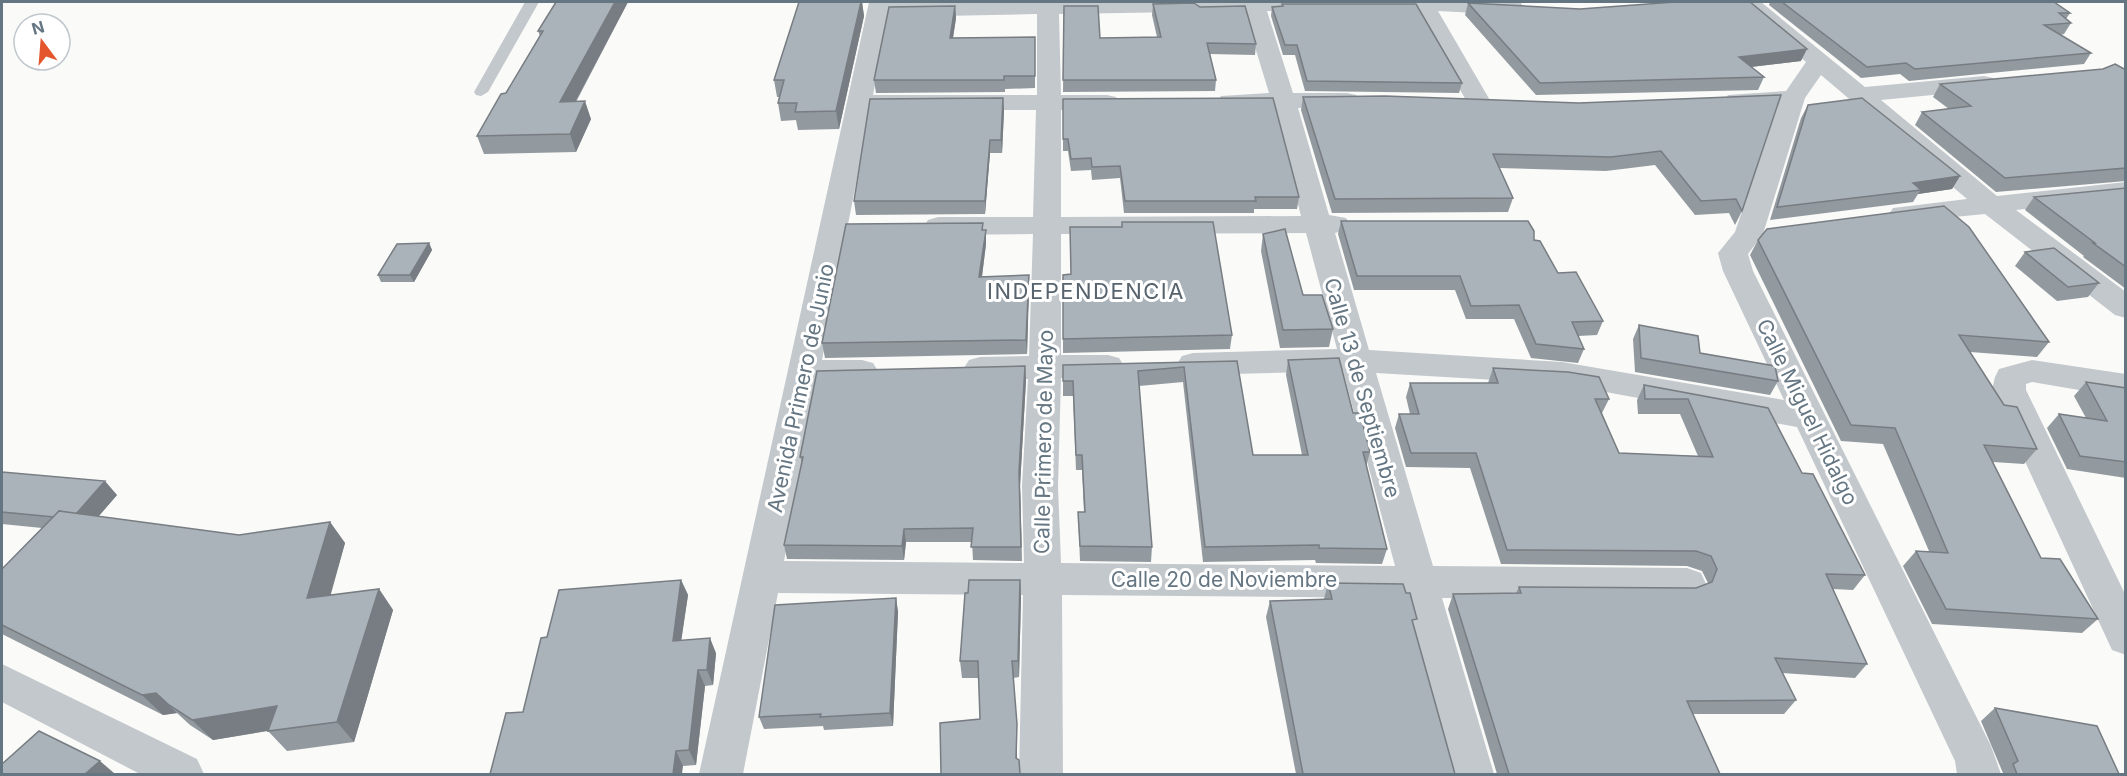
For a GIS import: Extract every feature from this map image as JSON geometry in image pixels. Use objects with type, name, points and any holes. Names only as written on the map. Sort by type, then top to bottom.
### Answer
[{"type":"street","points":[[1748,2],[1989,203],[2126,308]]},
{"type":"street","name":"Calle 13 de Septiembre","points":[[1253,3],[1283,100],[1354,360],[1472,774]]},
{"type":"street","points":[[879,6],[1461,3],[1539,10]]},
{"type":"street","name":"Calle Primero de Mayo","points":[[1041,774],[1043,579],[1040,486],[1045,367],[1049,102],[1048,4]]},
{"type":"street","points":[[1422,4],[1491,102],[1447,101]]},
{"type":"street","name":"Avenida Primero de Junio","points":[[721,774],[804,372],[846,226],[859,103],[879,6]]},
{"type":"street","name":"Calle Miguel Hidalgo","points":[[1818,62],[1793,98],[1761,232],[1733,253],[1738,271],[1811,417],[1977,767]]},
{"type":"street","points":[[1857,95],[2011,80]]},
{"type":"street","points":[[1712,101],[1793,98]]},
{"type":"street","points":[[1201,101],[1371,100]]},
{"type":"street","points":[[859,103],[1131,102]]},
{"type":"street","points":[[1875,218],[1989,203],[2126,190]]},
{"type":"street","points":[[916,226],[1361,224]]},
{"type":"street","points":[[953,369],[1354,360],[1562,373],[1811,417]]},
{"type":"street","points":[[804,372],[896,370]]},
{"type":"street","points":[[2126,386],[2032,371],[2011,376],[2009,390],[2126,638]]},
{"type":"street","name":"Calle 20 de Noviembre","points":[[762,577],[1687,584]]},
{"type":"street","points":[[2,682],[182,774]]},
{"type":"lane","points":[[481,92],[532,2]]},
{"type":"building","points":[[556,2],[615,2],[560,102],[585,101],[570,134],[477,136],[501,94],[506,93],[543,31],[538,31]]},
{"type":"building","points":[[799,2],[861,2],[836,111],[795,112],[797,103],[778,103],[784,80],[774,80]]},
{"type":"building","points":[[1675,2],[1750,2],[1807,49],[1739,57],[1764,77],[1540,83],[1468,3],[1580,9]]},
{"type":"building","points":[[1782,2],[2054,2],[2070,13],[2059,13],[2071,23],[2044,25],[2091,53],[1915,69],[1906,63],[1867,67]]},
{"type":"building","points":[[1194,3],[1200,7],[1245,6],[1256,44],[1207,43],[1216,80],[1063,80],[1064,6],[1098,6],[1100,38],[1161,37],[1153,4]]},
{"type":"building","points":[[1282,4],[1416,4],[1462,83],[1307,81],[1297,45],[1285,45],[1272,7],[1283,6]]},
{"type":"building","points":[[955,6],[950,38],[1035,37],[1035,76],[1004,76],[1004,80],[874,80],[889,7]]},
{"type":"building","points":[[2115,64],[2126,70],[2126,168],[2005,178],[1922,112],[1971,106],[1940,84],[2103,69]]},
{"type":"building","points":[[1781,95],[1742,211],[1736,199],[1701,201],[1661,151],[1611,157],[1493,154],[1513,198],[1335,199],[1303,97],[1385,96],[1579,103]]},
{"type":"building","points":[[1003,98],[1001,140],[990,140],[985,201],[854,201],[870,99]]},
{"type":"building","points":[[1273,98],[1299,197],[1255,197],[1256,201],[1125,201],[1120,166],[1092,167],[1091,158],[1071,159],[1068,139],[1063,139],[1063,99]]},
{"type":"building","points":[[1862,98],[1960,176],[1913,183],[1921,190],[1777,207],[1808,105]]},
{"type":"building","points":[[2126,188],[2126,267],[2034,197]]},
{"type":"building","points":[[1944,206],[1969,227],[2049,342],[1959,335],[2004,405],[2017,407],[2037,449],[1984,445],[2041,558],[2060,559],[2098,619],[1946,609],[1916,551],[1948,553],[1895,428],[1851,425],[1758,240],[1767,229]]},
{"type":"building","points":[[1341,221],[1528,221],[1534,231],[1534,240],[1540,241],[1558,273],[1576,272],[1603,321],[1572,322],[1584,349],[1536,344],[1519,305],[1471,306],[1460,276],[1357,276]]},
{"type":"building","points":[[1122,222],[1213,222],[1232,335],[1063,339],[1063,275],[1071,274],[1070,227],[1122,227]]},
{"type":"building","points":[[983,223],[982,230],[986,230],[979,277],[1029,275],[1026,340],[822,343],[846,224]]},
{"type":"building","points":[[1285,229],[1303,295],[1322,295],[1333,329],[1283,330],[1263,234]]},
{"type":"building","points":[[429,243],[410,275],[378,275],[397,244]]},
{"type":"building","points":[[2054,248],[2099,283],[2068,287],[2025,252]]},
{"type":"building","points":[[1639,325],[1698,336],[1700,353],[1775,366],[1778,381],[1641,358]]},
{"type":"building","points":[[1339,358],[1353,413],[1360,413],[1370,452],[1363,452],[1387,549],[1319,548],[1319,545],[1205,547],[1184,367],[1138,371],[1152,547],[1080,546],[1078,512],[1085,512],[1082,455],[1076,455],[1073,381],[1063,381],[1063,365],[1237,361],[1253,455],[1308,455],[1288,360]]},
{"type":"building","points":[[1025,366],[1019,472],[1021,547],[971,547],[973,528],[904,529],[902,546],[784,545],[803,457],[800,457],[817,371]]},
{"type":"building","points":[[1493,368],[1568,372],[1599,377],[1609,399],[1595,399],[1619,453],[1713,457],[1688,399],[1645,399],[1644,385],[1768,408],[1802,473],[1813,474],[1865,575],[1826,574],[1867,664],[1775,658],[1796,700],[1687,701],[1720,774],[1509,774],[1453,594],[1521,593],[1519,587],[1696,588],[1712,582],[1717,569],[1711,556],[1696,551],[1507,550],[1476,453],[1411,453],[1399,414],[1419,414],[1410,383],[1498,383]]},
{"type":"building","points":[[2086,382],[2126,388],[2126,462],[2080,456],[2059,414],[2107,421]]},
{"type":"building","points":[[2,472],[105,481],[76,514],[59,511],[54,517],[2,512]]},
{"type":"building","points":[[59,511],[239,535],[330,522],[307,598],[379,589],[337,722],[268,731],[277,706],[192,720],[169,705],[156,693],[142,695],[2,625],[2,569]]},
{"type":"building","points":[[681,580],[673,641],[710,638],[707,670],[698,670],[689,750],[676,751],[673,774],[490,774],[506,713],[523,712],[541,638],[547,637],[559,590]]},
{"type":"building","points":[[969,580],[1020,580],[1018,661],[1012,661],[1017,724],[1016,758],[1019,760],[1020,774],[941,774],[940,723],[980,719],[978,661],[960,661],[965,593],[968,593]]},
{"type":"building","points":[[1328,583],[1403,584],[1406,593],[1410,593],[1417,619],[1412,620],[1455,774],[1303,774],[1270,601],[1332,599]]},
{"type":"building","points":[[896,598],[890,713],[820,717],[821,714],[759,717],[775,605]]},
{"type":"building","points":[[1995,708],[2097,726],[2119,774],[2017,774],[2013,764],[2018,761]]},
{"type":"building","points":[[39,731],[100,761],[85,774],[2,774],[2,764]]},
{"type":"district","name":"INDEPENDENCIA","points":[[1086,291]]}]
